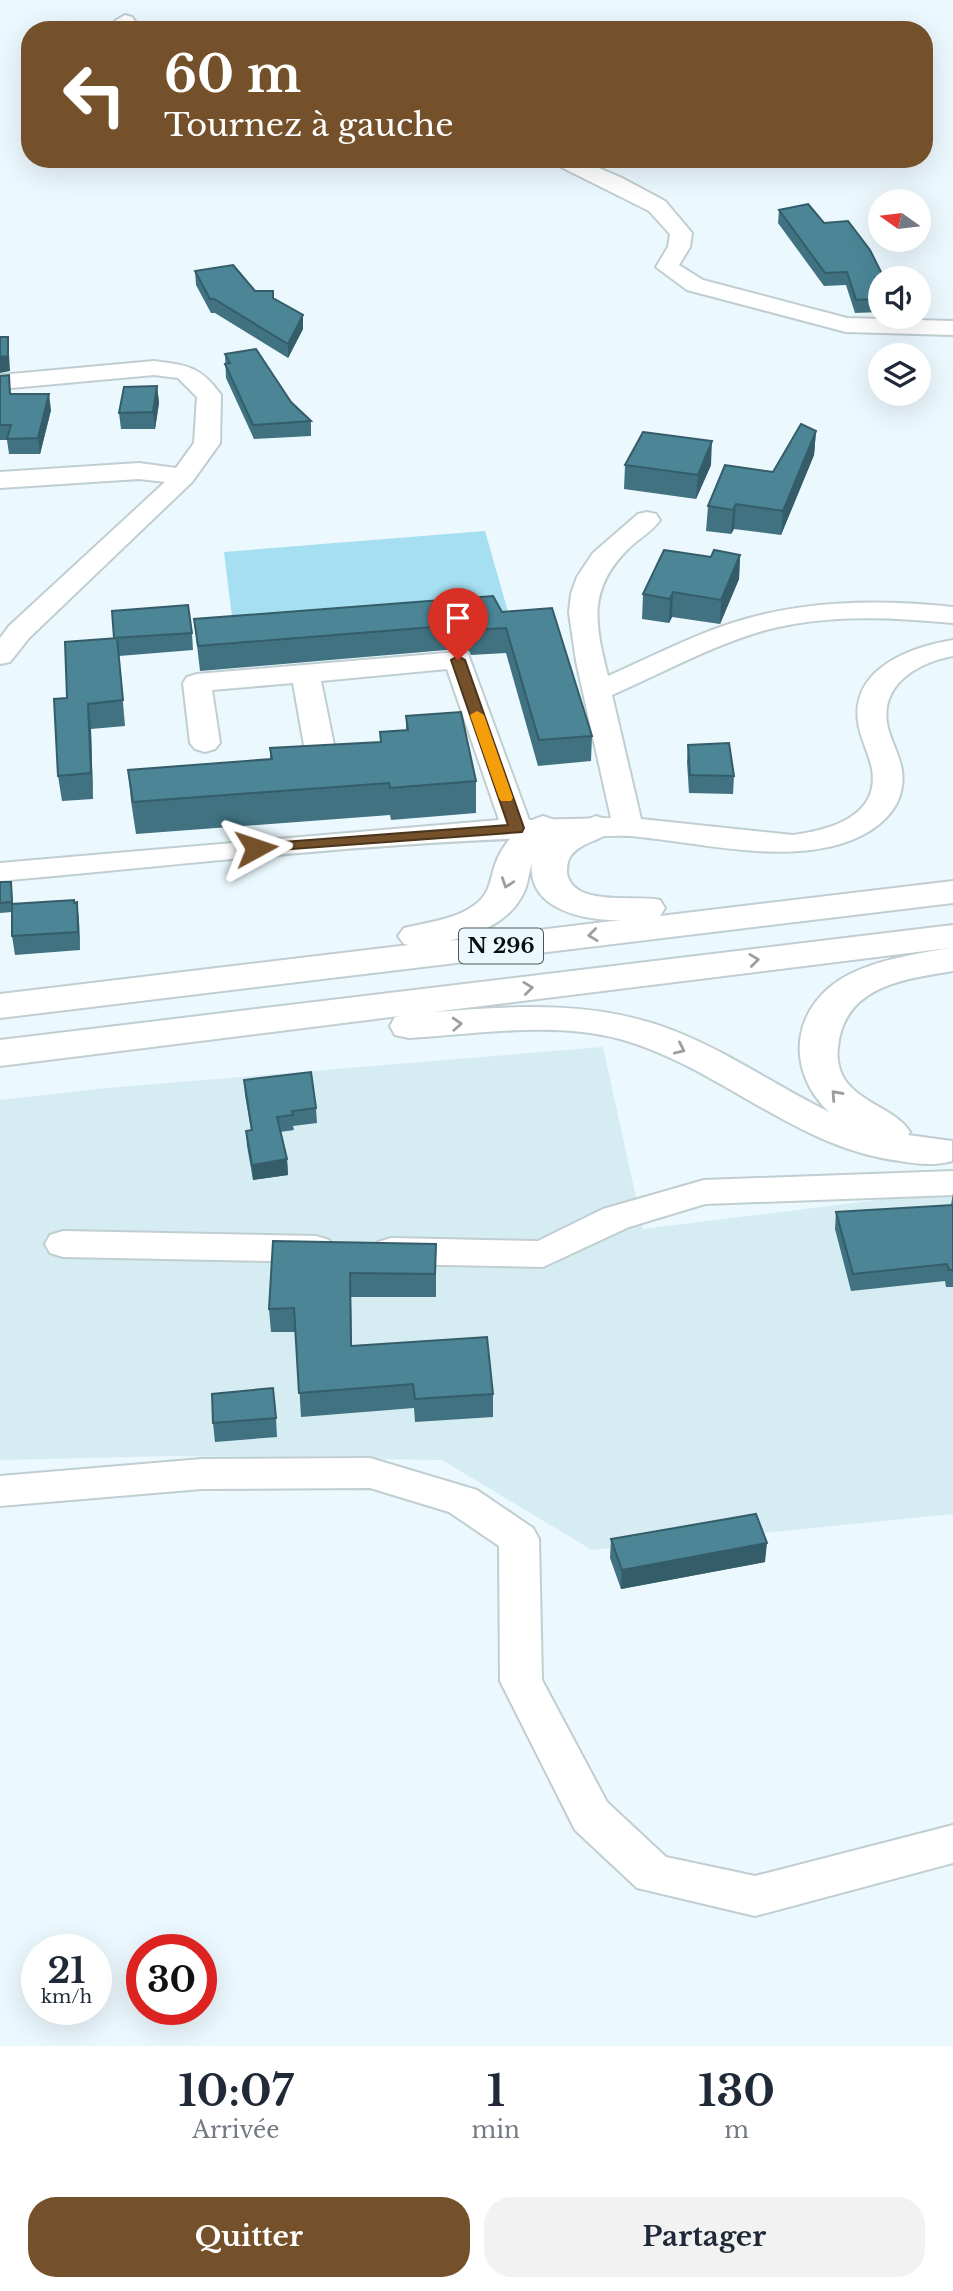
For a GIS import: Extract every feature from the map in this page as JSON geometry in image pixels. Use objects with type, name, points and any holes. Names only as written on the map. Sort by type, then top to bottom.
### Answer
[{"type":"highway","points":[[612,827],[562,843],[552,855],[547,869],[552,886],[565,898],[603,909],[953,891]]},
{"type":"highway","points":[[49,1000],[454,928],[479,919],[497,906],[506,891],[515,860],[523,848],[530,828]]},
{"type":"highway","name":"N 296","points":[[0,1006],[953,891]]},
{"type":"highway","points":[[945,953],[876,977],[851,990],[833,1006],[822,1023],[817,1062],[824,1081],[839,1100],[860,1117],[948,1161]]},
{"type":"highway","name":"N 296","points":[[0,1053],[945,953]]},
{"type":"highway","points":[[71,1044],[492,1022],[596,1022],[629,1029],[682,1049],[791,1110],[851,1137],[948,1161]]},
{"type":"street","points":[[580,168],[657,206],[681,233],[679,247],[667,267],[695,285],[846,325],[953,328]]},
{"type":"street","points":[[0,382],[154,368],[186,372],[209,395],[210,416],[207,443],[175,487],[5,643]]},
{"type":"street","points":[[0,480],[139,471],[183,477]]},
{"type":"street","points":[[612,827],[597,691],[584,634],[582,598],[597,564],[621,540],[647,520]]},
{"type":"street","points":[[597,691],[735,631],[763,623],[837,612],[875,610],[953,615]]},
{"type":"street","points":[[0,872],[174,855],[530,828],[612,827],[793,844],[816,842],[856,829],[874,816],[886,795],[887,772],[872,720],[878,691],[889,674],[910,660],[953,648]]},
{"type":"street","points":[[205,743],[197,683],[458,660],[530,828]]},
{"type":"street","points":[[306,674],[319,745]]},
{"type":"street","points":[[64,1244],[543,1254],[616,1218],[704,1192],[948,1161]]},
{"type":"street","points":[[0,1491],[202,1474],[370,1473],[463,1501],[519,1539],[521,1681],[591,1816],[653,1874],[755,1896],[953,1844]]},
{"type":"shaded area","points":[[485,531],[510,619],[235,641],[224,552]]},
{"type":"shaded area","points":[[603,1047],[643,1229],[910,1196],[953,1196],[953,1514],[592,1550],[442,1460],[170,1456],[0,1460],[0,1100],[107,1088]]},
{"type":"building","points":[[808,204],[824,223],[848,221],[878,266],[868,266],[868,300],[856,300],[847,272],[825,273],[779,210]]},
{"type":"building","points":[[233,265],[255,291],[273,291],[273,298],[303,315],[288,344],[210,299],[195,271]]},
{"type":"building","points":[[0,337],[8,337],[8,356],[0,357]]},
{"type":"building","points":[[256,349],[291,402],[311,421],[253,425],[225,364],[230,363],[225,354]]},
{"type":"building","points":[[9,375],[10,394],[49,394],[38,438],[7,439],[11,425],[0,425],[0,376]]},
{"type":"building","points":[[157,386],[153,412],[119,413],[124,387]]},
{"type":"building","points":[[801,424],[816,431],[783,511],[736,504],[733,510],[708,506],[725,465],[773,472]]},
{"type":"building","points":[[643,432],[712,441],[698,475],[625,465]]},
{"type":"building","points":[[664,550],[711,557],[714,550],[740,555],[721,600],[673,592],[670,599],[643,594]]},
{"type":"building","points":[[493,596],[502,612],[552,608],[592,736],[539,740],[506,628],[471,630],[458,625],[198,646],[194,619]]},
{"type":"building","points":[[188,605],[192,633],[114,638],[112,611]]},
{"type":"building","points":[[117,638],[123,700],[88,704],[91,773],[58,776],[54,699],[67,698],[65,642]]},
{"type":"building","points":[[461,712],[476,781],[390,788],[389,783],[133,802],[128,770],[272,759],[270,748],[381,742],[380,732],[408,730],[406,716]]},
{"type":"building","points":[[729,743],[734,776],[690,775],[688,745]]},
{"type":"building","points":[[0,882],[11,882],[12,902],[0,903]]},
{"type":"building","points":[[74,900],[74,903],[77,902],[78,932],[12,936],[12,904]]},
{"type":"building","points":[[311,1072],[316,1108],[292,1111],[293,1115],[277,1117],[287,1159],[252,1165],[246,1131],[252,1130],[244,1080]]},
{"type":"building","points":[[953,1205],[953,1270],[949,1270],[947,1264],[853,1274],[836,1212]]},
{"type":"building","points":[[273,1241],[436,1244],[435,1274],[350,1273],[351,1346],[487,1337],[493,1394],[415,1399],[413,1384],[299,1393],[294,1308],[269,1309]]},
{"type":"building","points":[[273,1388],[276,1418],[213,1423],[212,1394]]},
{"type":"building","points":[[756,1514],[767,1543],[622,1570],[611,1539]]},
{"type":"slow traffic","points":[[477,715],[506,798]]},
{"type":"route","points":[[256,848],[517,828],[458,660]]}]
